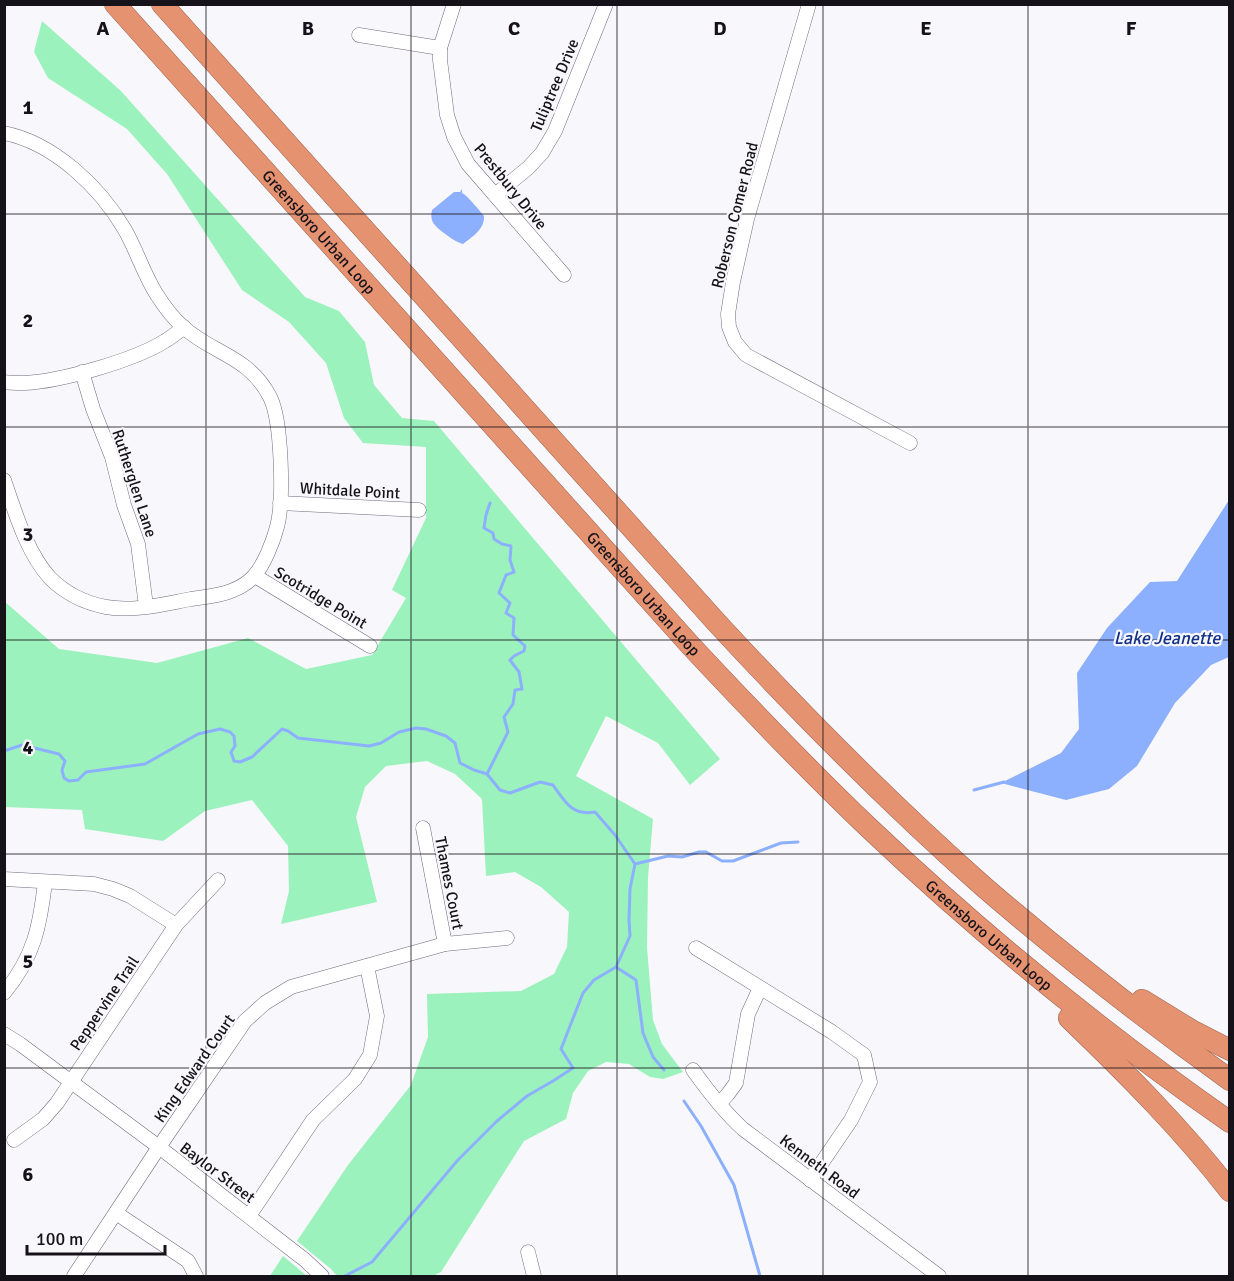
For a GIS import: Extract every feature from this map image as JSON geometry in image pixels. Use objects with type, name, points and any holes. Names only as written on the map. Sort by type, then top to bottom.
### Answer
[{"type":"highway","name":"Greensboro Urban Loop","points":[[115,4],[734,692],[778,738],[868,827],[961,912],[1058,994],[1230,1122]]},
{"type":"highway","name":"Greensboro Urban Loop","points":[[162,4],[759,669],[803,715],[891,802],[1032,927],[1129,1006],[1230,1080]]},
{"type":"highway","points":[[961,912],[1140,1088],[1196,1149],[1230,1191]]},
{"type":"highway","points":[[1032,927],[1165,1015],[1230,1050]]},
{"type":"street","name":"Prestbury Drive","points":[[454,4],[440,48],[447,116],[454,137],[468,164],[564,275]]},
{"type":"street","name":"Tuliptree Drive","points":[[495,195],[528,168],[542,153],[555,131],[606,4]]},
{"type":"street","name":"Roberson Comer Road","points":[[809,4],[739,251],[728,314],[729,327],[735,342],[746,355],[910,443]]},
{"type":"street","points":[[359,34],[440,48]]},
{"type":"street","points":[[4,133],[46,149],[92,185],[126,232],[147,279],[169,312],[184,327],[245,366],[265,388],[271,400],[278,428],[280,503],[277,527],[272,543],[255,576],[241,586],[224,594],[119,609],[78,598],[58,585],[46,573],[34,557],[4,480]]},
{"type":"street","points":[[4,382],[24,383],[82,372],[140,354],[164,342],[184,327]]},
{"type":"street","name":"Rutherglen Lane","points":[[82,372],[112,457],[124,505],[138,544],[146,606]]},
{"type":"street","name":"Whitdale Point","points":[[280,503],[419,510]]},
{"type":"street","name":"Scotridge Point","points":[[255,576],[370,646]]},
{"type":"street","name":"Thames Court","points":[[423,828],[445,944]]},
{"type":"street","points":[[4,879],[94,884],[113,889],[130,896],[176,925]]},
{"type":"street","name":"Peppervine Trail","points":[[14,1140],[43,1119],[57,1103],[176,925],[218,880]]},
{"type":"street","points":[[4,993],[32,948],[38,929],[45,882]]},
{"type":"street","name":"King Edward Court","points":[[74,1276],[245,1021],[265,1003],[291,987],[445,944],[507,938]]},
{"type":"street","points":[[696,948],[832,1032],[864,1055],[870,1082],[851,1120],[810,1180]]},
{"type":"street","points":[[249,1216],[313,1120],[355,1079],[370,1055],[377,1016],[367,966]]},
{"type":"street","points":[[719,1104],[736,1083],[748,1014],[760,988]]},
{"type":"street","name":"Baylor Street","points":[[4,1034],[159,1147],[305,1260],[321,1276]]},
{"type":"street","name":"Kenneth Road","points":[[693,1070],[730,1117],[743,1129],[939,1276]]},
{"type":"street","points":[[116,1213],[188,1261],[196,1276]]},
{"type":"street","points":[[528,1252],[534,1276]]},
{"type":"green space","points":[[42,21],[121,91],[305,297],[339,311],[365,342],[374,385],[402,418],[434,421],[720,759],[690,785],[658,743],[606,716],[576,776],[653,819],[648,877],[647,948],[653,1020],[662,1044],[683,1072],[663,1079],[650,1077],[629,1064],[606,1062],[588,1071],[573,1093],[566,1119],[524,1141],[441,1272],[433,1276],[337,1276],[297,1241],[348,1165],[411,1085],[428,1037],[427,994],[521,991],[554,974],[567,947],[569,912],[541,887],[515,872],[486,876],[482,799],[455,774],[427,761],[386,766],[365,787],[356,817],[377,902],[281,924],[289,891],[288,846],[252,800],[205,811],[163,841],[85,829],[82,810],[5,807],[4,601],[59,649],[157,663],[248,638],[306,669],[372,655],[406,598],[392,590],[426,518],[426,447],[363,443],[344,418],[326,363],[289,322],[242,290],[167,174],[127,129],[48,78],[34,52]]},
{"type":"green space","points":[[283,1256],[307,1276],[270,1276]]},
{"type":"water","points":[[462,189],[462,193],[484,216],[480,229],[463,244],[440,229],[431,216],[432,210],[454,192],[460,192]]},
{"type":"water","name":"Lake Jeanette","points":[[1229,500],[1229,657],[1211,665],[1175,703],[1137,766],[1109,789],[1066,800],[1001,783],[1061,753],[1079,729],[1077,673],[1107,628],[1150,582],[1177,581]]},
{"type":"waterway","points":[[487,774],[508,732],[504,717],[513,704],[515,690],[522,689],[519,672],[510,660],[524,651],[525,646],[513,635],[514,618],[506,613],[510,603],[499,593],[506,575],[514,572],[510,560],[511,546],[494,539],[493,533],[484,528],[490,503]]},
{"type":"waterway","points":[[4,751],[22,745],[59,754],[65,761],[62,770],[64,778],[69,781],[78,780],[86,772],[145,764],[198,734],[220,729],[234,736],[235,746],[231,752],[234,761],[240,762],[252,757],[282,729],[298,738],[369,746],[381,743],[399,732],[416,728],[426,729],[446,736],[455,743],[460,763],[487,774],[500,790],[510,793],[540,782],[553,785],[565,802],[575,810],[595,812],[615,835],[635,864],[630,889],[630,936],[616,967],[594,980],[583,993],[561,1049],[573,1068],[527,1096],[497,1121],[457,1161],[372,1262],[345,1276]]},
{"type":"waterway","points":[[974,790],[1004,782]]},
{"type":"waterway","points":[[635,864],[699,852],[706,852],[722,861],[733,861],[781,843],[798,842]]},
{"type":"waterway","points":[[616,967],[636,980],[643,1033],[653,1057],[664,1070]]},
{"type":"waterway","points":[[684,1101],[701,1126],[734,1185],[760,1276]]}]
